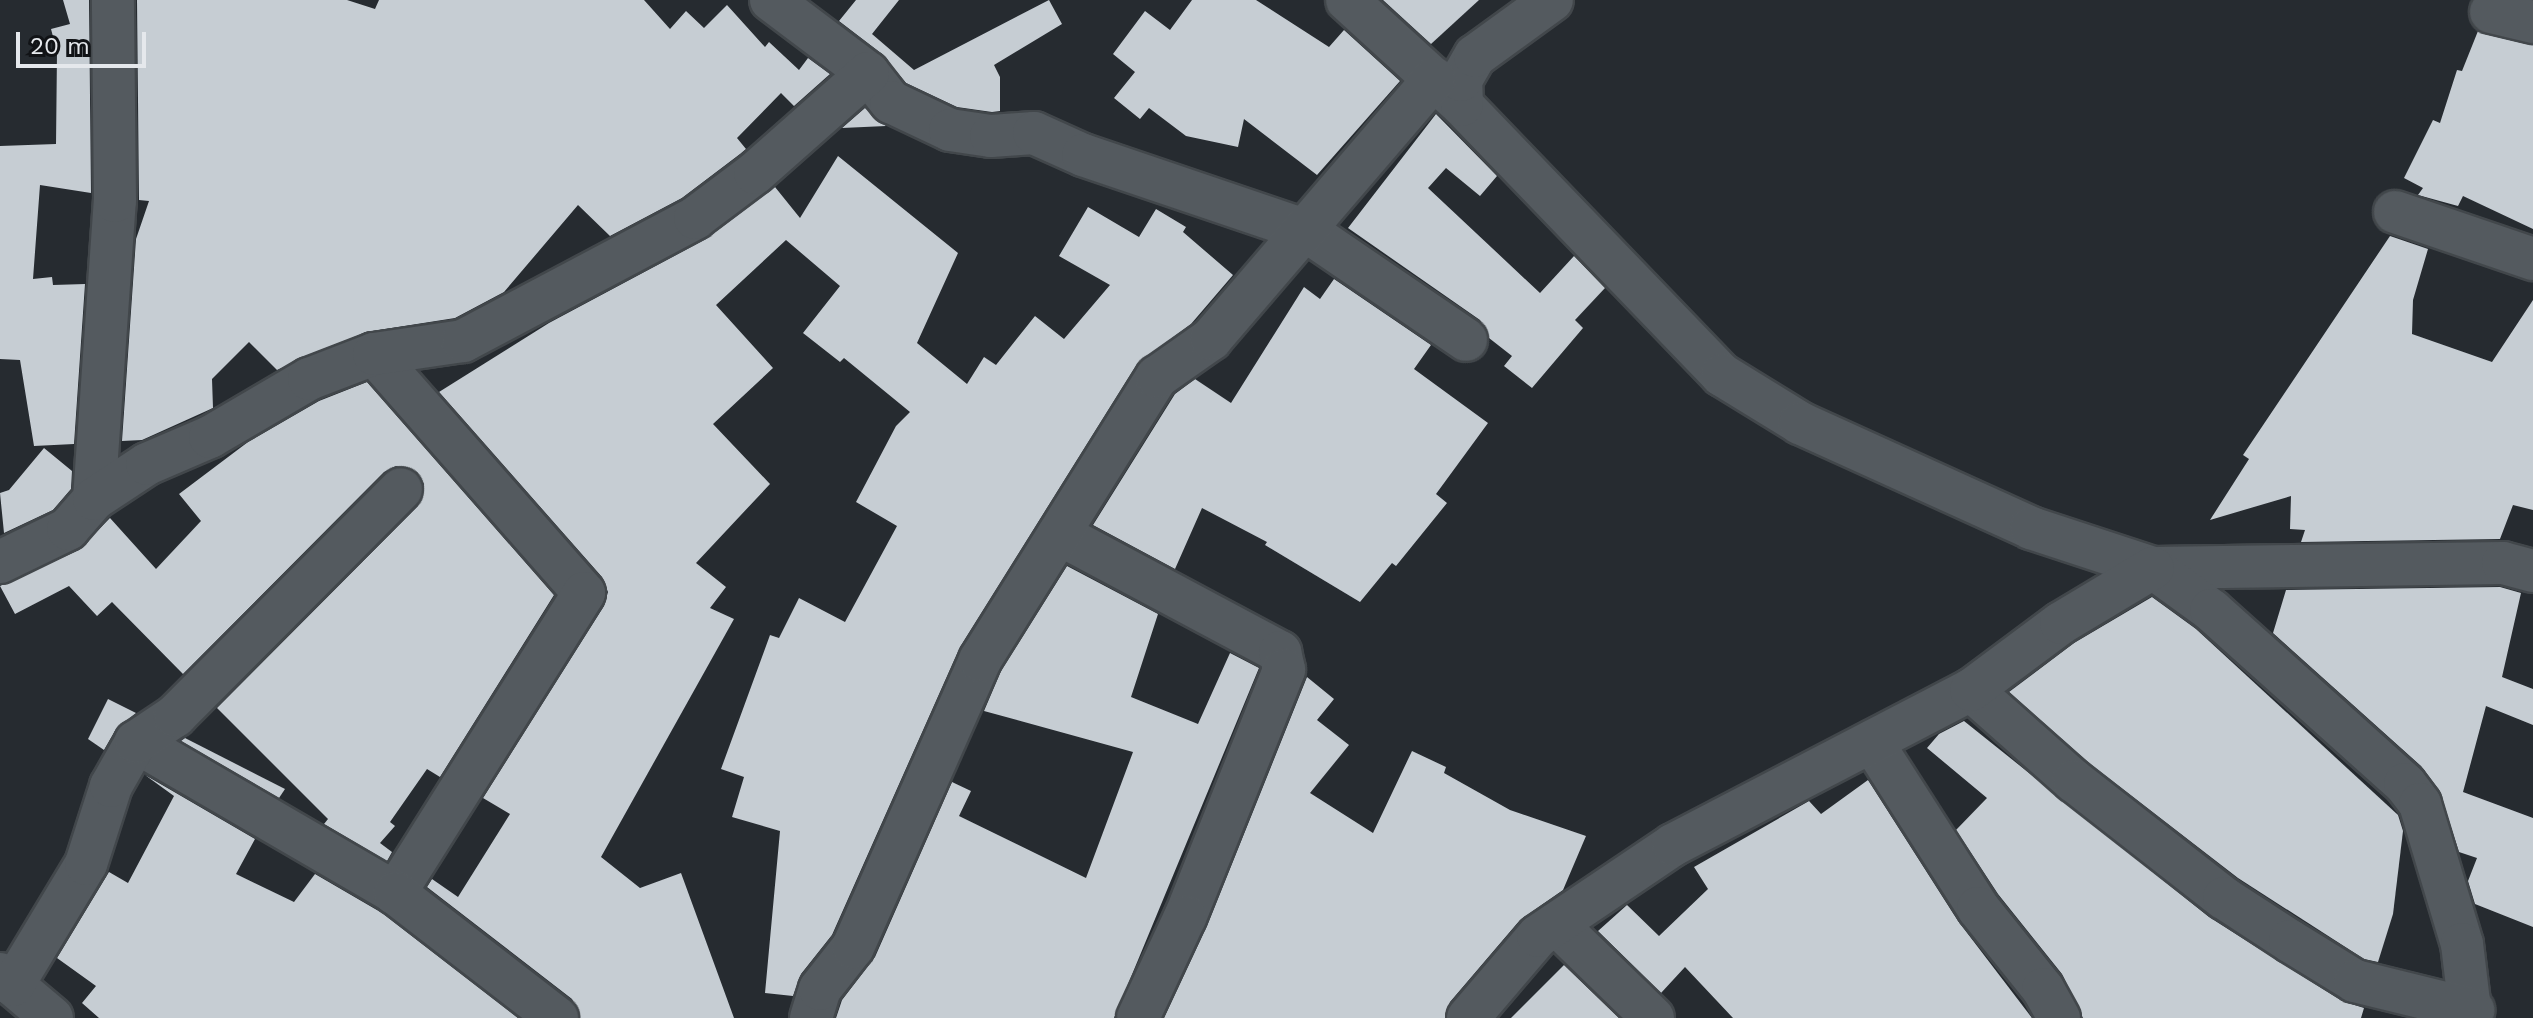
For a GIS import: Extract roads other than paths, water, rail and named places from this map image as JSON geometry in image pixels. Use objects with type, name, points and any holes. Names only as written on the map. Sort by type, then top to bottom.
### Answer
[{"type":"street","points":[[94,499],[115,201],[113,0]]},
{"type":"street","points":[[771,0],[868,73],[891,102],[950,130],[991,136],[1034,133],[1083,155],[1305,230],[1466,340]]},
{"type":"street","points":[[1347,0],[1448,92],[1722,375],[1800,423],[2017,521],[2153,568],[2211,610],[2405,784],[2420,804],[2462,944],[2472,1014],[2355,981],[2290,941],[2224,898],[2074,781],[1971,690]]},
{"type":"street","points":[[811,1018],[820,989],[853,947],[980,660],[1157,377],[1211,339],[1305,230],[1461,80],[1475,56],[1552,0]]},
{"type":"street","points":[[2491,12],[2533,22]]},
{"type":"street","points":[[0,562],[68,529],[94,499],[147,464],[210,437],[309,379],[374,354],[463,341],[695,218],[755,173],[868,73]]},
{"type":"street","points":[[2395,212],[2533,259]]},
{"type":"street","points":[[374,354],[584,593],[395,893]]},
{"type":"street","points":[[52,1018],[6,980],[86,864],[111,786],[136,742],[175,716],[401,489]]},
{"type":"street","points":[[1059,534],[1280,652],[1284,670],[1185,917],[1138,1018]]},
{"type":"street","points":[[1468,1018],[1538,936],[1673,845],[1971,690],[2061,623],[2153,568],[2503,563],[2533,571]]},
{"type":"street","points":[[136,742],[395,893],[557,1018]]},
{"type":"street","points":[[1872,742],[1978,908],[2037,980],[2059,1018]]},
{"type":"street","points":[[1556,924],[1653,1018]]}]
